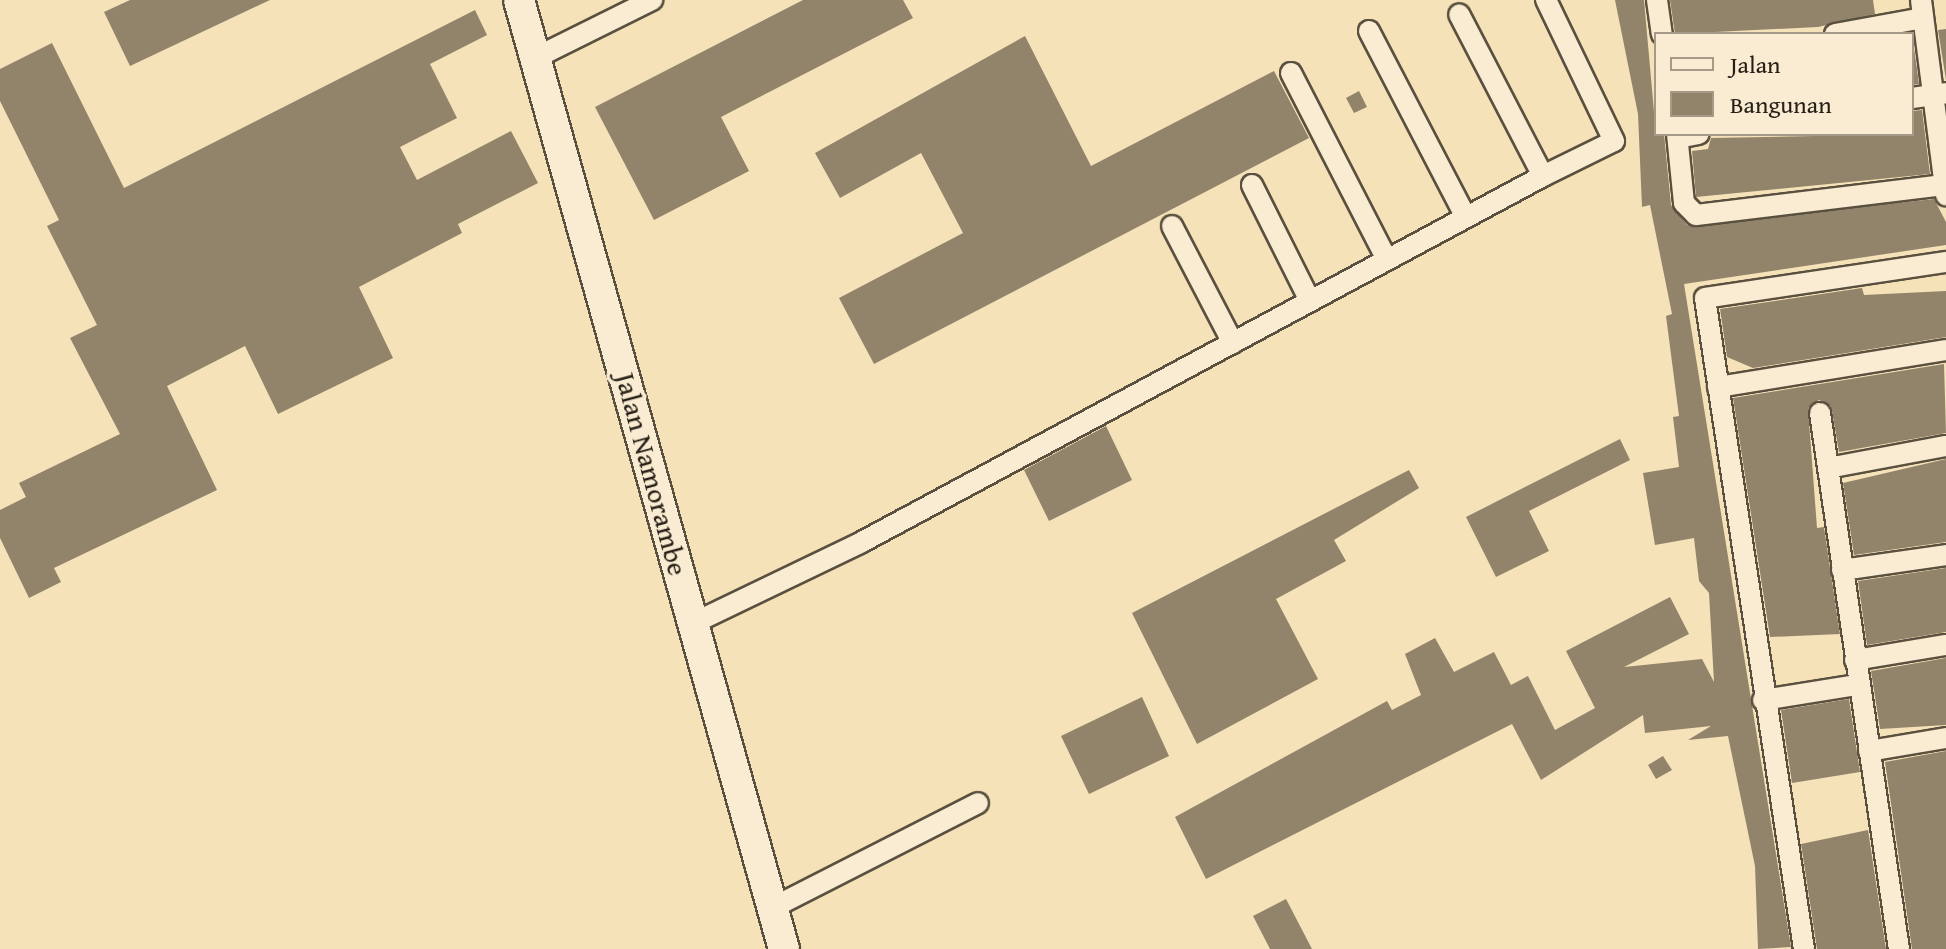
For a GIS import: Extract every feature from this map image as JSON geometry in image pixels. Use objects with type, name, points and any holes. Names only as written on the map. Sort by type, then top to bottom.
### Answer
[{"type":"main road","name":"Jalan Namorambe","points":[[519,0],[784,949]]},
{"type":"street","points":[[535,58],[652,0]]},
{"type":"street","points":[[692,624],[860,543],[1466,217],[1614,141],[1546,0]]},
{"type":"street","points":[[1657,0],[1662,32]]},
{"type":"street","points":[[1678,136],[1684,203],[1696,215],[1945,190],[1940,94],[1922,9],[1842,32]]},
{"type":"street","points":[[1459,14],[1543,176]]},
{"type":"street","points":[[1369,31],[1466,217]]},
{"type":"street","points":[[1291,73],[1387,260]]},
{"type":"street","points":[[1914,98],[1940,94]]},
{"type":"street","points":[[1252,185],[1310,301]]},
{"type":"street","points":[[1172,226],[1233,343]]},
{"type":"street","points":[[1804,949],[1763,700],[1718,387],[1709,294],[1946,262]]},
{"type":"street","points":[[1718,387],[1946,350]]},
{"type":"street","points":[[1820,413],[1857,685],[1899,949]]},
{"type":"street","points":[[1828,468],[1946,446]]},
{"type":"street","points":[[1842,570],[1946,555]]},
{"type":"street","points":[[1855,660],[1946,645]]},
{"type":"street","points":[[1763,700],[1857,685]]},
{"type":"street","points":[[1869,751],[1946,738]]},
{"type":"street","points":[[772,908],[978,803]]},
{"type":"building","points":[[130,0],[270,0],[130,66],[104,12]]},
{"type":"building","points":[[803,0],[903,0],[913,18],[721,117],[749,171],[654,220],[595,107]]},
{"type":"building","points":[[1615,0],[1644,0],[1654,136],[1664,136],[1671,205],[1687,225],[1934,199],[1946,222],[1946,245],[1684,284],[1791,947],[1758,949],[1755,866],[1728,736],[1688,740],[1711,726],[1645,733],[1643,715],[1541,780],[1512,724],[1206,879],[1175,817],[1387,701],[1392,710],[1421,695],[1405,654],[1435,638],[1454,672],[1494,652],[1511,685],[1528,676],[1555,730],[1595,708],[1566,651],[1670,597],[1689,634],[1624,667],[1702,659],[1714,682],[1709,593],[1699,581],[1694,538],[1655,545],[1643,473],[1679,467],[1673,417],[1679,416],[1666,316],[1672,314],[1650,205],[1642,207],[1638,114]]},
{"type":"building","points":[[1670,0],[1873,0],[1875,14],[1818,27],[1675,32]]},
{"type":"building","points":[[475,10],[487,35],[430,64],[457,118],[400,147],[417,180],[511,131],[538,183],[458,224],[462,233],[359,287],[393,358],[278,414],[245,346],[167,386],[217,490],[54,568],[61,582],[29,598],[0,538],[0,510],[26,497],[19,483],[120,434],[70,338],[97,325],[47,226],[59,220],[0,101],[0,69],[52,43],[124,188]]},
{"type":"building","points":[[1946,29],[1946,80],[1938,30]]},
{"type":"building","points":[[1025,36],[1091,166],[1274,71],[1309,138],[874,364],[839,298],[963,233],[921,153],[840,198],[815,153]]},
{"type":"building","points":[[1914,48],[1919,84],[1914,85]]},
{"type":"building","points":[[1359,91],[1367,107],[1354,113],[1346,98]]},
{"type":"building","points":[[1922,110],[1930,174],[1696,197],[1692,151],[1708,149],[1711,138],[1914,136],[1914,111]]},
{"type":"building","points":[[1862,288],[1864,295],[1946,291],[1946,337],[1753,368],[1727,357],[1720,309]]},
{"type":"building","points":[[1944,364],[1946,433],[1839,452],[1831,406],[1819,400],[1808,408],[1817,528],[1824,527],[1840,634],[1770,637],[1733,398]]},
{"type":"building","points":[[1106,426],[1132,480],[1049,521],[1024,470]]},
{"type":"building","points":[[1620,439],[1630,460],[1529,511],[1549,551],[1496,577],[1466,517]]},
{"type":"building","points":[[1946,459],[1946,542],[1854,555],[1843,483]]},
{"type":"building","points":[[1409,470],[1419,488],[1334,540],[1346,561],[1276,599],[1318,679],[1197,744],[1132,613]]},
{"type":"building","points":[[1946,568],[1946,632],[1867,645],[1858,581]]},
{"type":"building","points":[[1946,658],[1946,725],[1880,729],[1871,671]]},
{"type":"building","points":[[1142,697],[1169,756],[1089,794],[1061,736]]},
{"type":"building","points":[[1849,699],[1860,772],[1792,783],[1781,710]]},
{"type":"building","points":[[1946,751],[1946,949],[1912,949],[1885,762]]},
{"type":"building","points":[[1663,756],[1672,770],[1656,779],[1648,765]]},
{"type":"building","points":[[1868,830],[1886,949],[1817,949],[1801,844]]},
{"type":"building","points":[[1286,899],[1312,949],[1270,949],[1253,916]]}]
